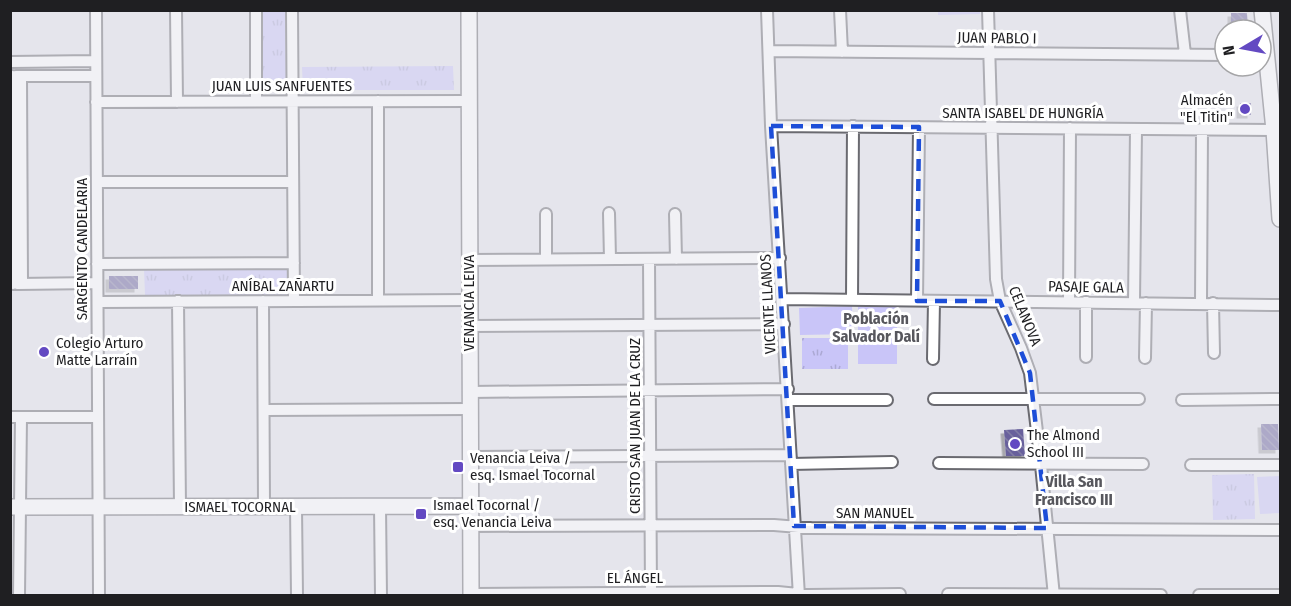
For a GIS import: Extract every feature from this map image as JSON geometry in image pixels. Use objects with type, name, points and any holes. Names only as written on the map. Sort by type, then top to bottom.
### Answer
[{"type":"street","name":"SARGENTO CANDELARIA","points":[[96,10],[99,596]]},
{"type":"street","points":[[176,10],[177,102]]},
{"type":"street","points":[[256,10],[256,102]]},
{"type":"street","points":[[292,10],[294,301]]},
{"type":"street","name":"VENANCIA LEIVA","points":[[469,10],[468,260],[471,595]]},
{"type":"street","name":"VICENTE LLANOS","points":[[767,10],[771,126],[799,594]]},
{"type":"street","points":[[840,10],[842,52]]},
{"type":"street","name":"CELANOVA","points":[[988,10],[996,279],[1000,301],[1028,365],[1054,595]]},
{"type":"street","points":[[1180,10],[1185,54]]},
{"type":"street","name":"JUAN PABLO I","points":[[769,51],[1213,55]]},
{"type":"street","points":[[10,62],[96,61]]},
{"type":"street","points":[[96,76],[14,76],[15,284],[97,283]]},
{"type":"street","points":[[1275,77],[1281,219]]},
{"type":"street","points":[[378,101],[378,301]]},
{"type":"street","name":"JUAN LUIS SANFUENTES","points":[[96,102],[469,101]]},
{"type":"street","name":"SANTA ISABEL DE HUNGRÍA","points":[[771,126],[1202,129],[1277,139]]},
{"type":"street","points":[[852,300],[853,126]]},
{"type":"street","points":[[917,301],[919,127]]},
{"type":"street","points":[[1069,302],[1070,128]]},
{"type":"street","points":[[1134,303],[1136,129]]},
{"type":"street","points":[[1201,303],[1202,129]]},
{"type":"street","points":[[97,182],[293,182]]},
{"type":"street","points":[[609,213],[610,259]]},
{"type":"street","points":[[546,214],[546,259]]},
{"type":"street","points":[[675,214],[676,259]]},
{"type":"street","points":[[468,260],[780,258]]},
{"type":"street","name":"CRISTO SAN JUAN DE LA CRUZ","points":[[649,259],[651,593]]},
{"type":"street","name":"ANÍBAL ZAÑARTU","points":[[97,264],[294,263]]},
{"type":"street","name":"PASAJE GALA","points":[[782,299],[1281,305]]},
{"type":"street","name":"ANÍBAL ZAÑARTU","points":[[98,302],[469,300]]},
{"type":"street","points":[[178,301],[180,507]]},
{"type":"street","points":[[263,301],[264,507]]},
{"type":"street","points":[[933,301],[933,358]]},
{"type":"street","points":[[1086,302],[1086,357]]},
{"type":"street","points":[[1145,358],[1146,303]]},
{"type":"street","points":[[1213,303],[1214,352]]},
{"type":"street","points":[[469,326],[784,324]]},
{"type":"street","points":[[469,392],[650,390],[888,400]]},
{"type":"street","points":[[933,399],[1139,399]]},
{"type":"street","points":[[1182,400],[1281,399]]},
{"type":"street","points":[[264,410],[470,409]]},
{"type":"street","points":[[19,596],[15,507],[16,417],[98,417]]},
{"type":"street","points":[[470,457],[650,456],[892,462]]},
{"type":"street","points":[[939,463],[1143,464]]},
{"type":"street","points":[[1191,465],[1281,465]]},
{"type":"street","points":[[380,506],[381,596]]},
{"type":"street","name":"ISMAEL TOCORNAL","points":[[15,507],[470,506]]},
{"type":"street","points":[[296,507],[297,596]]},
{"type":"street","name":"SAN MANUEL","points":[[470,526],[651,525],[1281,530]]},
{"type":"street","name":"EL ÁNGEL","points":[[471,595],[900,594]]},
{"type":"street","points":[[948,594],[1161,595]]},
{"type":"street","points":[[1200,595],[1281,595]]},
{"type":"highlighted area","points":[[771,126],[919,127],[917,301],[1000,301],[1030,373],[1047,528],[794,526]]},
{"type":"green space","points":[[260,11],[285,11],[286,89],[261,88]]},
{"type":"green space","points":[[938,11],[980,11],[980,14],[938,15]]},
{"type":"green space","points":[[453,66],[454,90],[303,90],[302,67]]},
{"type":"green space","points":[[288,267],[287,295],[145,295],[144,268]]},
{"type":"green space","points":[[852,306],[853,334],[800,335],[799,308]]},
{"type":"green space","points":[[858,306],[897,306],[897,364],[858,364]]},
{"type":"green space","points":[[802,338],[848,338],[848,369],[802,369]]},
{"type":"green space","points":[[1254,474],[1255,519],[1213,520],[1212,475]]},
{"type":"green space","points":[[1280,476],[1280,513],[1260,514],[1257,477]]},
{"type":"building","points":[[1231,13],[1247,13],[1247,18],[1231,18]]},
{"type":"building","name":"Almacén \"El Titin\"","points":[[1240,103],[1251,103],[1251,115],[1240,115]]},
{"type":"building","points":[[109,276],[138,276],[138,289],[109,289]]},
{"type":"building","points":[[1261,424],[1278,424],[1279,450],[1262,450]]},
{"type":"building","name":"The Almond School III","points":[[1023,429],[1025,456],[1006,456],[1004,430]]},
{"type":"place","name":"Almacén \"El Titin\"","points":[[1245,109]]},
{"type":"place","name":"Colegio Arturo Matte Larraín","points":[[44,352]]},
{"type":"place","name":"The Almond School III","points":[[1015,444]]},
{"type":"place","name":"Venancia Leiva / esq. Ismael Tocornal","points":[[458,467]]},
{"type":"place","name":"Ismael Tocornal / esq. Venancia Leiva","points":[[421,514]]},
{"type":"district","name":"Población Salvador Dalí","points":[[876,327]]},
{"type":"district","name":"Villa San Francisco III","points":[[1074,490]]}]
